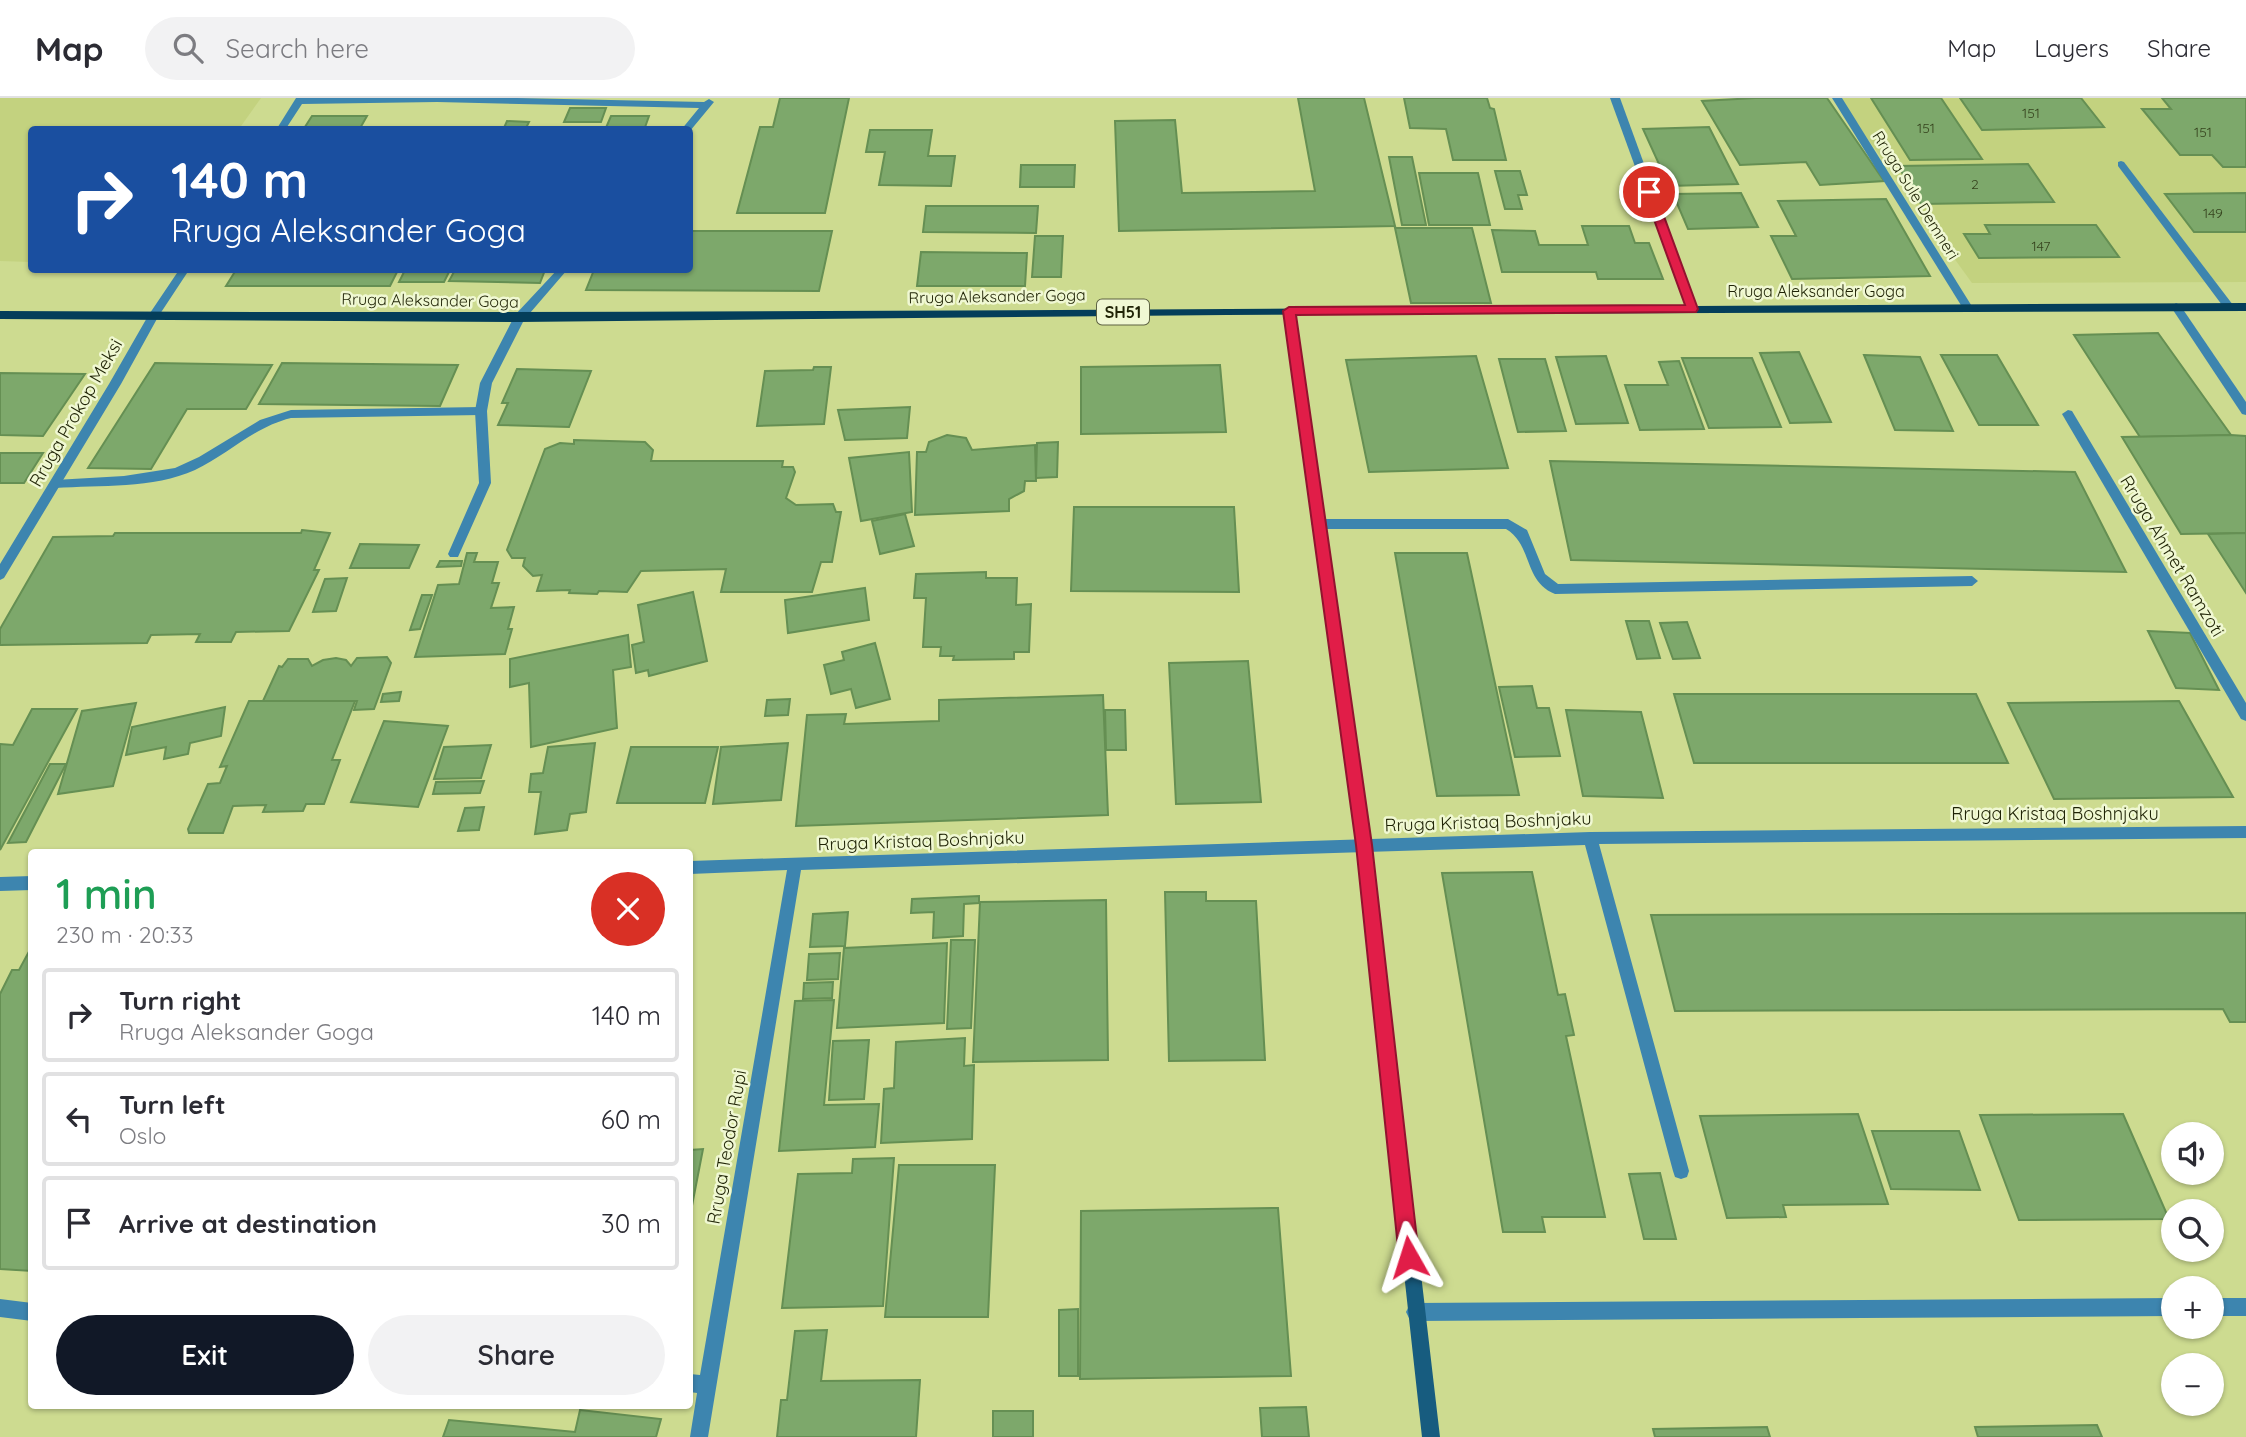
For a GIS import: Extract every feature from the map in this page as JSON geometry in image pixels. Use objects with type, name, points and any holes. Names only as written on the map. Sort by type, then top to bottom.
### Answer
[{"type":"main road","name":"Rruga Aleksander Goga","points":[[0,315],[519,318],[2246,307]]},
{"type":"main road","points":[[1289,311],[1364,845],[1431,1437]]},
{"type":"street","points":[[1615,98],[1692,309]]},
{"type":"street","name":"Rruga Sule Demneri","points":[[1838,98],[1968,308]]},
{"type":"street","points":[[283,126],[300,99],[709,102]]},
{"type":"street","points":[[688,126],[709,102]]},
{"type":"street","points":[[2121,164],[2229,307]]},
{"type":"street","name":"Rruga Prokop Meksi","points":[[0,575],[153,316],[182,273]]},
{"type":"street","points":[[454,554],[485,483],[481,411],[486,383],[519,318],[559,273]]},
{"type":"street","points":[[2176,307],[2246,411]]},
{"type":"street","points":[[55,484],[153,476],[189,468],[273,417],[481,411]]},
{"type":"street","name":"Rruga Ahmet Ramzoti","points":[[2068,414],[2246,715]]},
{"type":"street","points":[[1317,523],[1508,524],[1523,533],[1540,577],[1555,589],[1972,581]]},
{"type":"street","name":"Rruga Kristaq Boshnjaku","points":[[693,867],[1590,838],[2246,832]]},
{"type":"street","points":[[1590,838],[1681,1171]]},
{"type":"street","name":"Rruga Teodor Rupi","points":[[699,1437],[698,1384],[795,864]]},
{"type":"street","points":[[0,884],[28,883]]},
{"type":"street","points":[[1415,1312],[2161,1307]]},
{"type":"street","points":[[2224,1307],[2246,1307]]},
{"type":"street","points":[[0,1308],[28,1312]]},
{"type":"shaded area","points":[[0,98],[261,98],[241,126],[28,126],[28,262],[0,261]]},
{"type":"shaded area","points":[[1838,98],[2246,98],[2246,282],[1972,283]]},
{"type":"building","points":[[780,98],[849,98],[825,213],[737,213],[760,127],[773,127]]},
{"type":"building","points":[[1298,98],[1364,98],[1395,226],[1119,231],[1115,121],[1175,120],[1182,193],[1315,191]]},
{"type":"building","points":[[1404,98],[1487,98],[1490,108],[1494,109],[1506,160],[1453,160],[1446,129],[1410,128]]},
{"type":"building","points":[[1827,98],[1884,181],[1820,185],[1806,162],[1740,165],[1702,101]]},
{"type":"building","points":[[1871,98],[1941,98],[1982,159],[1910,160]]},
{"type":"building","points":[[1960,98],[2081,98],[2104,127],[1982,130]]},
{"type":"building","points":[[2162,98],[2246,98],[2246,167],[2223,167],[2212,155],[2180,155],[2142,109],[2171,109]]},
{"type":"building","points":[[570,108],[606,108],[601,122],[564,122]]},
{"type":"building","points":[[312,116],[367,116],[361,126],[306,126]]},
{"type":"building","points":[[611,116],[649,116],[645,126],[607,126]]},
{"type":"building","points":[[507,121],[529,122],[527,126],[505,126]]},
{"type":"building","points":[[1709,127],[1738,184],[1669,186],[1643,129]]},
{"type":"building","points":[[870,130],[932,130],[928,156],[955,156],[951,186],[879,185],[885,152],[866,152]]},
{"type":"building","points":[[1389,157],[1412,157],[1426,225],[1402,225]]},
{"type":"building","points":[[2028,164],[2054,202],[1921,204],[1898,166]]},
{"type":"building","points":[[1021,165],[1075,165],[1074,187],[1020,187]]},
{"type":"building","points":[[1495,171],[1520,171],[1527,195],[1518,195],[1522,209],[1505,209]]},
{"type":"building","points":[[1419,173],[1478,173],[1490,225],[1429,225]]},
{"type":"building","points":[[1741,193],[1758,227],[1688,229],[1673,194]]},
{"type":"building","points":[[2246,193],[2246,232],[2194,232],[2165,194]]},
{"type":"building","points":[[1886,199],[1930,276],[1792,279],[1771,236],[1796,236],[1778,201]]},
{"type":"building","points":[[926,206],[1038,206],[1036,233],[923,232]]},
{"type":"building","points":[[1985,225],[2096,225],[2119,257],[1979,258],[1964,234],[1990,234]]},
{"type":"building","points":[[1582,226],[1629,226],[1635,243],[1649,243],[1663,279],[1598,279],[1596,272],[1502,272],[1492,230],[1535,231],[1539,245],[1588,245]]},
{"type":"building","points":[[1395,228],[1472,228],[1491,303],[1411,303]]},
{"type":"building","points":[[693,231],[832,231],[819,291],[586,290],[593,273],[693,273]]},
{"type":"building","points":[[1035,236],[1063,236],[1061,277],[1032,277]]},
{"type":"building","points":[[921,252],[1027,253],[1025,286],[917,286]]},
{"type":"building","points":[[234,273],[396,273],[390,286],[226,286]]},
{"type":"building","points":[[404,273],[448,273],[444,282],[399,282]]},
{"type":"building","points":[[453,273],[544,273],[540,283],[449,281]]},
{"type":"building","points":[[2158,333],[2231,435],[2140,437],[2074,335]]},
{"type":"building","points":[[1799,352],[1831,422],[1790,423],[1760,353]]},
{"type":"building","points":[[1864,355],[1920,357],[1953,431],[1895,430]]},
{"type":"building","points":[[1941,355],[1997,355],[2038,425],[1979,425]]},
{"type":"building","points":[[1476,356],[1508,468],[1369,472],[1346,360]]},
{"type":"building","points":[[1606,356],[1628,423],[1576,424],[1556,357]]},
{"type":"building","points":[[1682,358],[1752,358],[1781,427],[1709,428]]},
{"type":"building","points":[[1499,359],[1545,359],[1566,431],[1518,432]]},
{"type":"building","points":[[1679,361],[1704,429],[1640,430],[1625,385],[1668,385],[1659,362]]},
{"type":"building","points":[[155,363],[272,365],[246,409],[187,409],[151,469],[88,468]]},
{"type":"building","points":[[282,363],[458,365],[440,406],[259,404]]},
{"type":"building","points":[[1220,365],[1226,432],[1081,434],[1081,367]]},
{"type":"building","points":[[814,367],[831,367],[824,424],[757,426],[765,371],[813,370]]},
{"type":"building","points":[[517,369],[591,371],[569,427],[498,425],[508,403],[502,403]]},
{"type":"building","points":[[0,373],[85,374],[43,436],[0,435]]},
{"type":"building","points":[[910,407],[907,438],[845,440],[838,410]]},
{"type":"building","points":[[947,435],[966,438],[972,450],[1035,445],[1036,481],[1025,481],[1024,491],[1009,499],[1009,511],[915,515],[917,452],[926,452],[929,442]]},
{"type":"building","points":[[2246,436],[2246,533],[2181,534],[2122,437]]},
{"type":"building","points":[[574,440],[645,442],[653,450],[651,461],[783,461],[782,467],[793,467],[795,472],[786,498],[796,505],[833,504],[836,512],[841,512],[832,562],[821,562],[812,592],[721,592],[726,569],[641,571],[627,592],[599,591],[597,594],[569,593],[570,590],[537,591],[542,575],[533,576],[523,566],[525,558],[512,558],[507,550],[545,449],[560,443],[574,444]]},
{"type":"building","points":[[1058,442],[1057,477],[1036,478],[1037,443]]},
{"type":"building","points":[[909,452],[912,512],[861,521],[849,458]]},
{"type":"building","points":[[0,453],[43,453],[24,483],[0,483]]},
{"type":"building","points":[[1550,461],[2075,472],[2126,572],[1571,560]]},
{"type":"building","points":[[1074,507],[1234,507],[1239,592],[1071,591]]},
{"type":"building","points":[[905,514],[914,546],[880,554],[872,521]]},
{"type":"building","points":[[302,530],[330,533],[314,570],[319,570],[289,631],[236,632],[231,642],[196,642],[200,634],[151,635],[147,643],[0,645],[0,629],[53,537],[113,536],[115,533],[301,533]]},
{"type":"building","points":[[2246,533],[2246,593],[2208,534]]},
{"type":"building","points":[[360,544],[419,545],[409,568],[350,568]]},
{"type":"building","points":[[467,553],[477,553],[474,562],[498,562],[492,583],[499,583],[491,608],[514,607],[508,629],[512,629],[505,654],[415,657],[438,585],[459,584]]},
{"type":"building","points":[[1395,553],[1467,553],[1519,795],[1437,796]]},
{"type":"building","points":[[440,561],[462,561],[461,566],[437,567]]},
{"type":"building","points":[[986,572],[986,578],[1017,578],[1016,605],[1031,604],[1029,652],[1014,652],[1014,659],[953,660],[954,656],[940,656],[941,647],[923,647],[926,598],[914,598],[916,574]]},
{"type":"building","points":[[347,578],[336,611],[313,612],[325,579]]},
{"type":"building","points":[[865,588],[869,620],[788,633],[785,600]]},
{"type":"building","points":[[693,592],[707,661],[649,676],[648,670],[636,673],[632,645],[644,642],[638,605]]},
{"type":"building","points":[[422,595],[432,595],[420,629],[410,630]]},
{"type":"building","points":[[1626,621],[1649,621],[1660,658],[1637,659]]},
{"type":"building","points":[[1687,622],[1700,658],[1673,659],[1660,623]]},
{"type":"building","points":[[2148,631],[2190,633],[2219,690],[2176,688]]},
{"type":"building","points":[[628,635],[631,667],[613,670],[617,728],[531,747],[529,683],[510,687],[510,659]]},
{"type":"building","points":[[875,643],[890,699],[856,708],[851,689],[831,694],[824,665],[844,660],[842,652]]},
{"type":"building","points":[[387,657],[391,663],[374,709],[354,710],[357,701],[263,701],[279,666],[282,667],[288,659],[308,659],[312,666],[323,660],[336,658],[346,660],[351,666],[357,658]]},
{"type":"building","points":[[1248,661],[1261,802],[1176,804],[1169,663]]},
{"type":"building","points":[[1532,686],[1537,708],[1549,708],[1560,756],[1515,757],[1499,687]]},
{"type":"building","points":[[401,692],[399,701],[381,702],[383,694]]},
{"type":"building","points":[[1674,694],[1976,694],[2008,763],[1694,763]]},
{"type":"building","points":[[1103,695],[1108,815],[796,826],[807,715],[846,714],[844,724],[939,721],[939,700]]},
{"type":"building","points":[[790,699],[788,715],[765,716],[767,700]]},
{"type":"building","points":[[249,701],[355,701],[332,760],[340,760],[324,804],[306,804],[303,811],[263,812],[266,805],[233,806],[223,833],[189,833],[188,829],[208,784],[220,783],[227,766],[220,767]]},
{"type":"building","points":[[2179,701],[2233,797],[2054,799],[2008,703]]},
{"type":"building","points":[[136,703],[113,786],[58,794],[82,711]]},
{"type":"building","points":[[225,707],[221,736],[190,743],[188,754],[164,759],[166,747],[126,755],[132,727]]},
{"type":"building","points":[[32,709],[77,709],[0,850],[0,744],[13,745]]},
{"type":"building","points":[[1105,710],[1125,710],[1126,750],[1106,750]]},
{"type":"building","points":[[1566,710],[1641,712],[1663,798],[1583,796]]},
{"type":"building","points":[[384,721],[448,726],[418,807],[351,802]]},
{"type":"building","points":[[595,743],[586,812],[570,814],[567,830],[535,834],[541,792],[529,792],[531,774],[543,773],[548,747]]},
{"type":"building","points":[[788,743],[781,800],[713,804],[721,747]]},
{"type":"building","points":[[491,745],[481,778],[434,779],[444,747]]},
{"type":"building","points":[[631,747],[718,747],[705,803],[617,803]]},
{"type":"building","points":[[50,764],[66,764],[26,842],[8,843]]},
{"type":"building","points":[[484,781],[480,793],[433,794],[436,782]]},
{"type":"building","points":[[484,807],[479,830],[458,831],[465,808]]},
{"type":"building","points":[[1532,872],[1558,995],[1565,994],[1574,1035],[1566,1036],[1605,1217],[1542,1217],[1545,1232],[1503,1232],[1442,873]]},
{"type":"building","points":[[1165,892],[1206,892],[1206,901],[1256,901],[1265,1060],[1169,1061]]},
{"type":"building","points":[[979,896],[979,903],[964,904],[963,936],[933,938],[934,912],[911,913],[912,899]]},
{"type":"building","points":[[1106,900],[1108,1060],[973,1062],[980,902]]},
{"type":"building","points":[[848,912],[845,946],[810,947],[813,914]]},
{"type":"building","points":[[2246,913],[2246,1022],[2230,1022],[2223,1009],[1675,1011],[1651,915]]},
{"type":"building","points":[[951,940],[975,940],[971,1028],[947,1029]]},
{"type":"building","points":[[947,943],[944,1023],[837,1028],[844,948]]},
{"type":"building","points":[[28,953],[28,1271],[0,1269],[0,994],[12,970],[19,970]]},
{"type":"building","points":[[840,953],[838,979],[807,980],[809,954]]},
{"type":"building","points":[[833,982],[832,998],[803,999],[804,983]]},
{"type":"building","points":[[834,1000],[824,1105],[879,1104],[875,1147],[779,1151],[795,1001]]},
{"type":"building","points":[[965,1038],[964,1066],[974,1065],[972,1139],[881,1143],[884,1089],[894,1088],[896,1042]]},
{"type":"building","points":[[869,1040],[864,1099],[829,1100],[833,1041]]},
{"type":"building","points":[[1858,1114],[1888,1204],[1783,1205],[1786,1217],[1727,1218],[1700,1116]]},
{"type":"building","points":[[2123,1114],[2161,1201],[2161,1219],[2019,1220],[1980,1115]]},
{"type":"building","points":[[1872,1131],[1959,1131],[1980,1190],[1891,1189]]},
{"type":"building","points":[[703,1149],[693,1201],[693,1150]]},
{"type":"building","points":[[894,1158],[883,1306],[782,1308],[798,1174],[852,1173],[853,1159]]},
{"type":"building","points":[[899,1165],[995,1165],[988,1317],[885,1317]]},
{"type":"building","points":[[1660,1173],[1676,1239],[1644,1239],[1629,1174]]},
{"type":"building","points":[[1278,1208],[1291,1376],[1080,1379],[1081,1211]]},
{"type":"building","points":[[1078,1309],[1078,1376],[1059,1376],[1059,1310]]},
{"type":"building","points":[[827,1330],[821,1381],[920,1380],[916,1437],[777,1437],[781,1400],[787,1400],[795,1331]]},
{"type":"building","points":[[1306,1407],[1309,1437],[1262,1437],[1260,1408]]},
{"type":"building","points":[[580,1410],[661,1419],[656,1437],[443,1437],[449,1420],[575,1432]]},
{"type":"building","points":[[993,1411],[1033,1411],[1033,1437],[993,1437]]},
{"type":"building","points":[[2097,1425],[2102,1437],[1978,1437],[1975,1427]]},
{"type":"building","points":[[1767,1427],[1770,1437],[1655,1437],[1653,1429]]},
{"type":"route","points":[[1409,1257],[1364,845],[1289,311],[1692,309],[1649,192]]}]
